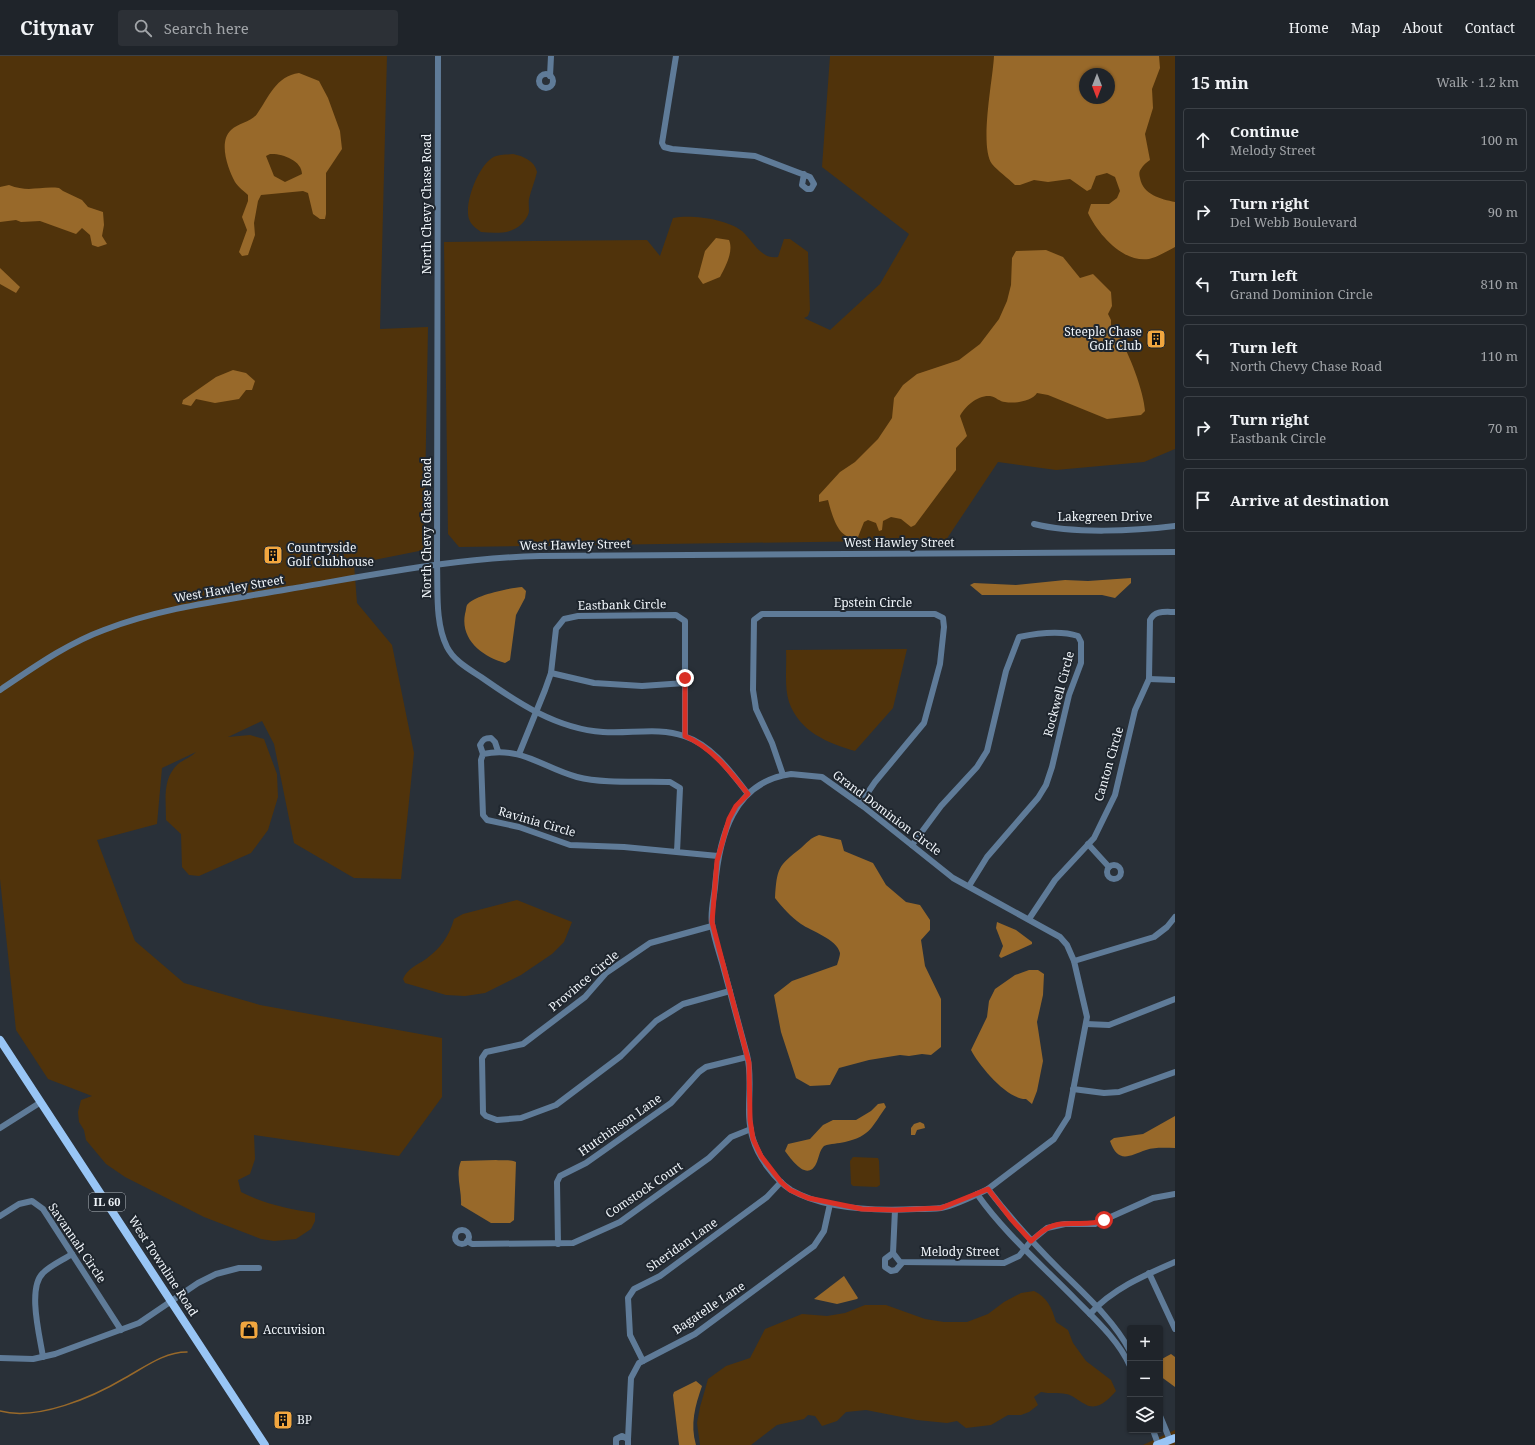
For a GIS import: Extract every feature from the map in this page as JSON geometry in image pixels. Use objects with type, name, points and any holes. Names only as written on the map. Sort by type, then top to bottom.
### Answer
[{"type":"main road","name":"West Townline Road","points":[[0,1040],[264,1445]]},
{"type":"main road","points":[[1158,1445],[1172,1439]]},
{"type":"street","name":"North Chevy Chase Road","points":[[438,56],[437,564],[439,615],[448,648],[458,662],[512,699],[535,712],[582,729],[603,732],[670,732],[685,736],[708,749],[731,773],[748,794]]},
{"type":"street","points":[[550,76],[551,56]]},
{"type":"street","points":[[676,56],[662,143],[664,146],[672,149],[755,156],[804,174]]},
{"type":"street","name":"Lakegreen Drive","points":[[1034,524],[1059,529],[1086,530],[1156,529],[1175,526]]},
{"type":"street","name":"West Hawley Street","points":[[0,690],[69,646],[103,630],[132,620],[166,611],[437,564],[501,557],[540,556],[1175,552]]},
{"type":"street","name":"Canton Circle","points":[[1029,919],[1055,880],[1094,838],[1115,795],[1135,710],[1149,679],[1150,620],[1152,616],[1158,612],[1175,612]]},
{"type":"street","name":"Epstein Circle","points":[[783,775],[772,743],[756,709],[752,690],[754,620],[762,614],[935,614],[943,618],[944,627],[940,664],[924,724],[875,782],[860,804]]},
{"type":"street","name":"Eastbank Circle","points":[[519,754],[551,673],[556,629],[564,619],[578,616],[676,615],[685,622],[685,736]]},
{"type":"street","name":"Rockwell Circle","points":[[912,845],[941,806],[977,767],[986,751],[1006,671],[1019,637],[1050,633],[1072,633],[1078,636],[1082,642],[1081,663],[1069,695],[1052,767],[1046,785],[1038,798],[987,857],[969,886]]},
{"type":"street","points":[[551,673],[594,684],[642,686],[685,683]]},
{"type":"street","points":[[1149,679],[1175,680]]},
{"type":"street","name":"Ravinia Circle","points":[[498,751],[496,742],[491,738],[486,738],[480,745],[483,754],[481,760],[483,816],[487,820],[519,827],[570,845],[624,847],[718,856]]},
{"type":"street","points":[[483,754],[498,751],[528,756],[579,778],[593,780],[670,782],[676,784],[680,788],[677,852]]},
{"type":"street","name":"Grand Dominion Circle","points":[[791,774],[822,777],[860,804],[953,878],[1060,937],[1067,945],[1074,961],[1087,1018],[1068,1117],[1054,1139],[988,1189],[941,1208],[895,1210],[862,1209],[830,1204],[808,1198],[790,1190],[781,1182],[761,1156],[753,1139],[751,1129],[747,1057],[712,926],[718,856],[729,819],[736,806],[748,794],[767,782],[783,775],[791,774]]},
{"type":"street","points":[[1088,844],[1109,867]]},
{"type":"street","points":[[1074,961],[1154,937],[1167,927],[1175,917]]},
{"type":"street","name":"Province Circle","points":[[712,926],[650,943],[606,973],[584,997],[523,1044],[486,1052],[482,1058],[483,1113],[486,1116],[497,1120],[521,1118],[556,1105],[621,1057],[658,1019],[683,1004],[730,991]]},
{"type":"street","points":[[1086,1024],[1109,1025],[1175,1000]]},
{"type":"street","name":"Hutchinson Lane","points":[[558,1244],[558,1182],[560,1176],[586,1163],[671,1103],[699,1072],[706,1067],[747,1057]]},
{"type":"street","points":[[1073,1089],[1104,1093],[1119,1092],[1175,1072]]},
{"type":"street","points":[[0,1128],[41,1102]]},
{"type":"street","name":"Comstock Court","points":[[467,1241],[472,1244],[573,1243],[620,1222],[710,1157],[731,1137],[751,1129]]},
{"type":"street","name":"Sheridan Lane","points":[[643,1361],[630,1335],[628,1298],[634,1289],[660,1276],[767,1197],[781,1182]]},
{"type":"street","points":[[988,1189],[1011,1219],[1031,1241],[1097,1306],[1124,1338],[1127,1344]]},
{"type":"street","points":[[977,1194],[991,1214],[1090,1314],[1117,1345],[1127,1361]]},
{"type":"street","name":"Melody Street","points":[[893,1253],[885,1259],[885,1267],[891,1271],[896,1270],[902,1263],[1004,1263],[1018,1256],[1031,1241],[1046,1228],[1065,1224],[1095,1224],[1153,1198],[1175,1194]]},
{"type":"street","name":"Savannah Circle","points":[[0,1216],[19,1204],[32,1201],[43,1209],[121,1330]]},
{"type":"street","name":"Bagatelle Lane","points":[[628,1442],[630,1378],[639,1363],[695,1334],[814,1246],[824,1231],[830,1204]]},
{"type":"street","points":[[895,1210],[893,1253],[896,1260],[902,1263]]},
{"type":"street","points":[[43,1357],[37,1322],[36,1284],[43,1273],[72,1254]]},
{"type":"street","points":[[1090,1314],[1108,1296],[1149,1273],[1175,1262]]},
{"type":"street","points":[[0,1358],[33,1359],[43,1357],[121,1330],[139,1323],[216,1274],[239,1268],[259,1268]]},
{"type":"street","points":[[1149,1273],[1175,1329]]},
{"type":"street","points":[[1163,1422],[1172,1439]]},
{"type":"street","points":[[1154,1433],[1158,1445]]},
{"type":"street","points":[[616,1445],[616,1439],[620,1436],[624,1436],[628,1442]]},
{"type":"shaded area","points":[[0,56],[387,56],[380,329],[428,327],[424,550],[354,564],[357,603],[392,645],[414,753],[401,879],[354,878],[294,843],[274,744],[262,721],[228,737],[250,735],[264,739],[277,774],[278,797],[268,830],[251,853],[199,876],[189,875],[182,867],[181,834],[166,820],[166,790],[169,776],[173,770],[178,764],[196,752],[162,768],[157,824],[97,840],[135,941],[184,983],[260,1005],[442,1038],[442,1097],[399,1156],[254,1135],[255,1159],[250,1174],[238,1180],[241,1192],[277,1206],[315,1213],[315,1221],[311,1229],[296,1239],[274,1241],[261,1239],[204,1217],[125,1177],[106,1164],[86,1140],[84,1130],[79,1122],[78,1112],[81,1100],[92,1096],[48,1079],[16,1030],[0,879]]},
{"type":"shaded area","name":"Steeple Chase Golf Club","points":[[830,56],[1175,56],[1175,449],[1144,462],[1056,470],[998,462],[946,540],[459,547],[448,534],[444,242],[647,240],[660,256],[673,218],[709,218],[727,223],[742,231],[762,253],[767,256],[778,257],[784,239],[790,239],[808,252],[810,310],[808,316],[804,318],[830,330],[880,284],[909,234],[822,167]]},
{"type":"shaded area","points":[[994,56],[1159,56],[1160,68],[1152,89],[1153,108],[1145,134],[1150,160],[1142,168],[1139,176],[1142,184],[1153,195],[1175,202],[1175,247],[1149,259],[1139,259],[1121,252],[1105,238],[1098,230],[1088,213],[1091,204],[1109,204],[1117,198],[1120,191],[1115,177],[1107,173],[1096,176],[1091,189],[1087,191],[1070,179],[1048,182],[1034,180],[1020,185],[1015,185],[994,167],[988,155],[988,112]]},
{"type":"shaded area","points":[[299,73],[319,81],[328,98],[340,131],[342,149],[326,173],[325,219],[320,219],[313,214],[308,193],[303,191],[261,195],[258,201],[254,223],[255,235],[248,255],[242,256],[239,252],[247,230],[242,217],[248,201],[248,195],[238,186],[232,177],[227,163],[225,141],[231,130],[248,121],[257,114],[274,88],[284,78]],"holes":[[[275,154],[285,156],[295,161],[299,165],[302,174],[285,182],[274,176],[266,156]]]},
{"type":"shaded area","points":[[513,154],[521,156],[531,162],[536,168],[537,172],[529,199],[528,215],[520,226],[514,229],[502,233],[481,232],[469,219],[468,212],[470,195],[473,186],[482,169],[492,158],[499,155]]},
{"type":"shaded area","points":[[9,185],[22,189],[59,188],[82,200],[88,207],[103,212],[104,225],[102,236],[107,244],[98,247],[92,245],[90,235],[82,228],[76,234],[40,221],[21,222],[16,220],[0,222],[0,187]]},
{"type":"shaded area","points":[[716,238],[729,240],[730,254],[720,277],[703,284],[698,277],[705,251]]},
{"type":"shaded area","points":[[1046,250],[1063,257],[1080,278],[1093,274],[1111,292],[1112,306],[1108,314],[1111,320],[1111,326],[1122,343],[1131,362],[1139,383],[1145,411],[1141,415],[1107,419],[1048,395],[1037,393],[1035,396],[1027,400],[1014,403],[1003,402],[990,396],[981,397],[972,402],[960,416],[967,436],[956,448],[956,470],[915,525],[911,527],[901,519],[891,517],[883,521],[882,530],[879,531],[876,523],[868,520],[864,522],[858,537],[849,537],[844,535],[837,526],[828,500],[819,502],[819,495],[840,472],[855,462],[878,439],[892,418],[894,398],[903,385],[917,374],[959,360],[980,344],[999,319],[1007,301],[1011,285],[1012,258],[1016,251]]},
{"type":"shaded area","points":[[0,268],[20,287],[16,293],[0,284]]},
{"type":"shaded area","points":[[233,370],[246,373],[255,381],[252,390],[246,390],[239,399],[215,403],[196,399],[191,406],[182,404],[183,400],[216,377]]},
{"type":"shaded area","points":[[1131,578],[1131,583],[1115,598],[1102,595],[982,595],[970,585],[974,583],[1016,585],[1065,580],[1088,581]]},
{"type":"shaded area","points":[[522,587],[526,591],[525,598],[516,615],[510,660],[505,663],[481,652],[470,639],[466,632],[464,623],[466,607],[471,601],[484,595],[501,590]]},
{"type":"shaded area","points":[[907,649],[893,708],[855,751],[824,740],[807,728],[794,712],[787,696],[786,650]]},
{"type":"shaded area","points":[[819,835],[841,840],[844,851],[873,863],[886,885],[906,902],[920,905],[930,920],[930,930],[921,940],[925,966],[941,999],[941,1047],[931,1055],[900,1055],[869,1060],[839,1068],[830,1085],[810,1086],[796,1078],[781,1032],[774,995],[792,981],[837,965],[840,953],[838,948],[829,940],[797,921],[775,898],[780,868],[809,840]]},
{"type":"shaded area","points":[[517,900],[572,922],[564,942],[552,954],[521,975],[485,993],[465,996],[446,995],[405,983],[403,979],[407,972],[426,959],[440,946],[450,931],[454,919],[463,914]]},
{"type":"shaded area","points":[[997,922],[1016,930],[1032,942],[1032,944],[1001,958],[999,956],[1003,946],[996,928]]},
{"type":"shaded area","points":[[1029,970],[1038,970],[1044,974],[1043,995],[1037,1022],[1043,1061],[1037,1091],[1032,1104],[1026,1099],[1019,1098],[1011,1094],[995,1081],[980,1065],[971,1050],[987,1017],[989,1001],[995,989],[1015,975]]},
{"type":"shaded area","points":[[884,1103],[886,1107],[874,1125],[866,1133],[854,1140],[824,1146],[820,1152],[816,1164],[808,1171],[799,1167],[785,1151],[788,1144],[810,1139],[823,1125],[833,1120],[856,1120],[871,1111],[878,1104]]},
{"type":"shaded area","points":[[1175,1116],[1175,1148],[1153,1148],[1129,1156],[1120,1156],[1113,1148],[1110,1141],[1114,1138],[1143,1134]]},
{"type":"shaded area","points":[[920,1122],[924,1124],[925,1128],[917,1130],[915,1135],[911,1135],[911,1128],[914,1124]]},
{"type":"shaded area","points":[[853,1157],[878,1158],[880,1185],[877,1187],[853,1186],[851,1184],[850,1161]]},
{"type":"shaded area","points":[[496,1160],[516,1162],[514,1220],[510,1223],[491,1223],[461,1205],[459,1166],[461,1161]]},
{"type":"shaded area","points":[[844,1276],[858,1298],[857,1299],[837,1304],[814,1299]]},
{"type":"shaded area","points":[[1034,1291],[1039,1293],[1046,1300],[1053,1312],[1056,1322],[1068,1330],[1073,1343],[1086,1361],[1111,1380],[1116,1391],[1102,1404],[1098,1406],[1089,1406],[1069,1395],[1041,1392],[1034,1397],[1038,1405],[1029,1412],[1021,1415],[1008,1415],[991,1425],[966,1428],[957,1421],[947,1423],[917,1420],[866,1410],[846,1412],[837,1421],[822,1426],[815,1416],[808,1415],[804,1419],[777,1425],[751,1445],[700,1445],[697,1423],[708,1379],[726,1366],[750,1358],[765,1329],[802,1314],[827,1316],[845,1313],[865,1305],[886,1305],[925,1319],[944,1322],[967,1322],[988,1314],[1004,1302],[1021,1293]]},
{"type":"shaded area","points":[[1171,1354],[1175,1357],[1175,1387],[1163,1378],[1163,1358]]},
{"type":"shaded area","points":[[696,1381],[702,1386],[697,1401],[693,1422],[696,1445],[679,1445],[673,1395],[674,1392]]},
{"type":"shaded area","points":[[1175,1430],[1175,1445],[1143,1445]]},
{"type":"waterway","points":[[0,1411],[31,1413],[65,1405],[97,1393],[163,1357],[187,1352]]},
{"type":"place","name":"Steeple Chase Golf Club","points":[[1156,339]]},
{"type":"place","name":"Countryside Golf Clubhouse","points":[[273,555]]},
{"type":"place","name":"Accuvision","points":[[249,1330]]},
{"type":"place","name":"BP","points":[[283,1420]]},
{"type":"route","points":[[685,678],[685,736],[708,749],[731,773],[748,794],[736,806],[729,819],[717,861],[712,922],[749,1063],[750,1120],[753,1139],[761,1156],[772,1171],[790,1190],[808,1198],[830,1204],[862,1209],[895,1210],[941,1208],[988,1189],[1011,1219],[1031,1241],[1046,1228],[1065,1224],[1095,1224],[1104,1220]]}]
